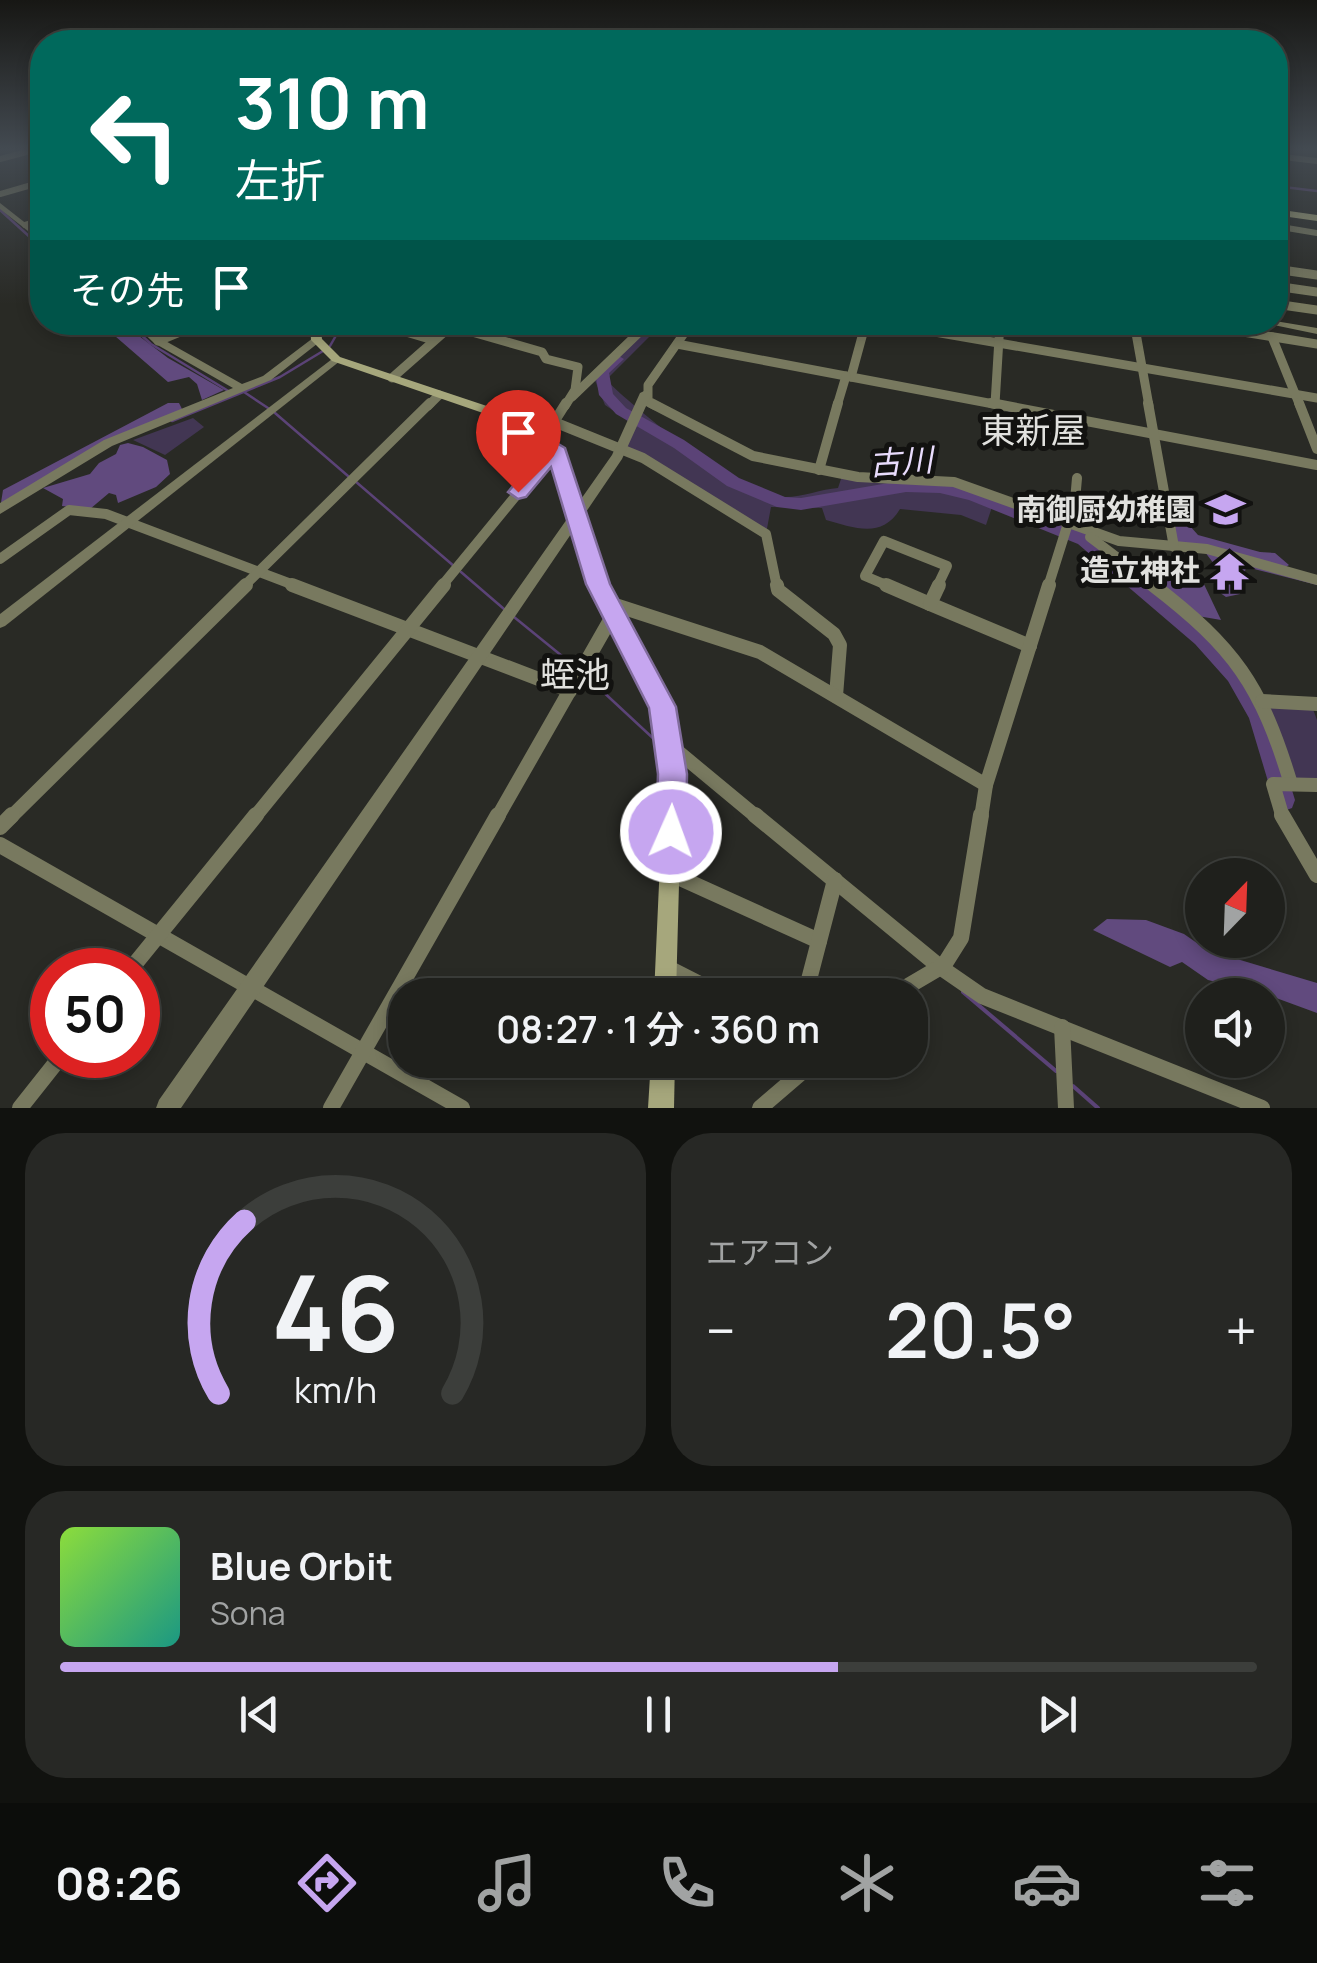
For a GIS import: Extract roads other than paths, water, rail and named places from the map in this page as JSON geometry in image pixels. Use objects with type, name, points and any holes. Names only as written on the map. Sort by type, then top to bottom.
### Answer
[{"type":"main road","points":[[1288,214],[1317,218]]},
{"type":"main road","points":[[316,335],[336,359],[534,430],[555,448],[598,584],[663,707],[670,745],[666,978]]},
{"type":"main road","points":[[661,1108],[662,1078]]},
{"type":"street","points":[[0,205],[30,229]]},
{"type":"street","points":[[25,225],[30,224]]},
{"type":"street","points":[[1288,228],[1317,234]]},
{"type":"street","points":[[1288,271],[1317,275]]},
{"type":"street","points":[[1288,288],[1317,292]]},
{"type":"street","points":[[1288,306],[1317,310]]},
{"type":"street","points":[[1288,326],[1317,330]]},
{"type":"street","points":[[150,335],[242,390]]},
{"type":"street","points":[[158,342],[174,335]]},
{"type":"street","points":[[416,335],[433,340]]},
{"type":"street","points":[[392,378],[439,335]]},
{"type":"street","points":[[482,335],[542,352],[546,359],[578,368],[572,397]]},
{"type":"street","points":[[534,430],[554,422],[572,397],[589,385],[636,335]]},
{"type":"street","points":[[167,1108],[622,448],[646,393],[683,335]]},
{"type":"street","points":[[819,470],[862,335]]},
{"type":"street","points":[[952,335],[1317,398]]},
{"type":"street","points":[[995,404],[999,335]]},
{"type":"street","points":[[1136,335],[1174,547]]},
{"type":"street","points":[[1263,335],[1317,344]]},
{"type":"street","points":[[1272,337],[1317,449]]},
{"type":"street","points":[[0,509],[104,445],[242,390],[282,369],[317,340]]},
{"type":"street","points":[[677,344],[1317,465]]},
{"type":"street","points":[[0,622],[336,359]]},
{"type":"street","points":[[646,393],[648,402],[659,410],[747,454],[819,470],[954,482],[1119,541],[1232,554],[1317,580]]},
{"type":"street","points":[[0,827],[439,394]]},
{"type":"street","points":[[554,422],[622,448],[766,534],[778,590],[834,634],[840,646],[836,696]]},
{"type":"street","points":[[148,948],[555,448]]},
{"type":"street","points":[[922,978],[940,967],[961,938],[986,784],[1030,646],[1076,528],[1077,478]]},
{"type":"street","points":[[0,559],[69,510],[106,514],[570,691]]},
{"type":"street","points":[[1076,528],[1213,639],[1237,664],[1262,701],[1291,784]]},
{"type":"street","points":[[930,604],[947,566],[884,541],[866,576],[930,604],[1030,646]]},
{"type":"street","points":[[331,1108],[570,691],[611,608],[738,642],[986,784]]},
{"type":"street","points":[[1262,701],[1317,704]]},
{"type":"street","points":[[670,745],[940,967],[982,996],[1262,1108]]},
{"type":"street","points":[[1317,786],[1273,784],[1285,825],[1317,875]]},
{"type":"street","points":[[0,845],[252,985],[462,1108]]},
{"type":"street","points":[[669,874],[819,941]]},
{"type":"street","points":[[809,978],[834,880]]},
{"type":"street","points":[[666,967],[687,978]]},
{"type":"street","points":[[1062,1027],[1066,1108]]},
{"type":"street","points":[[20,1108],[44,1078]]},
{"type":"street","points":[[760,1108],[795,1078]]},
{"type":"waterway","points":[[0,210],[30,237]]},
{"type":"waterway","points":[[141,335],[230,392]]},
{"type":"waterway","points":[[330,346],[336,335]]},
{"type":"waterway","points":[[172,421],[280,377],[323,351]]},
{"type":"waterway","name":"古川","points":[[617,359],[602,372],[606,395],[621,411],[679,444],[733,482],[783,503],[801,504],[906,486],[940,487],[974,496],[1084,539],[1202,638],[1235,675],[1259,715],[1284,800]]},
{"type":"waterway","points":[[244,392],[268,408]]},
{"type":"waterway","points":[[275,413],[348,476]]},
{"type":"waterway","points":[[355,481],[455,567]]},
{"type":"waterway","points":[[461,572],[504,609]]},
{"type":"waterway","points":[[514,617],[578,669]]},
{"type":"waterway","points":[[584,674],[656,741]]},
{"type":"waterway","points":[[963,992],[1056,1071]]},
{"type":"waterway","points":[[1073,1086],[1098,1108]]},
{"type":"place","name":"南御厨幼稚園","points":[[1226,510]]},
{"type":"place","name":"造立神社","points":[[1230,571]]},
{"type":"district","name":"東新屋","points":[[1033,431]]},
{"type":"district","name":"蛭池","points":[[575,675]]}]
